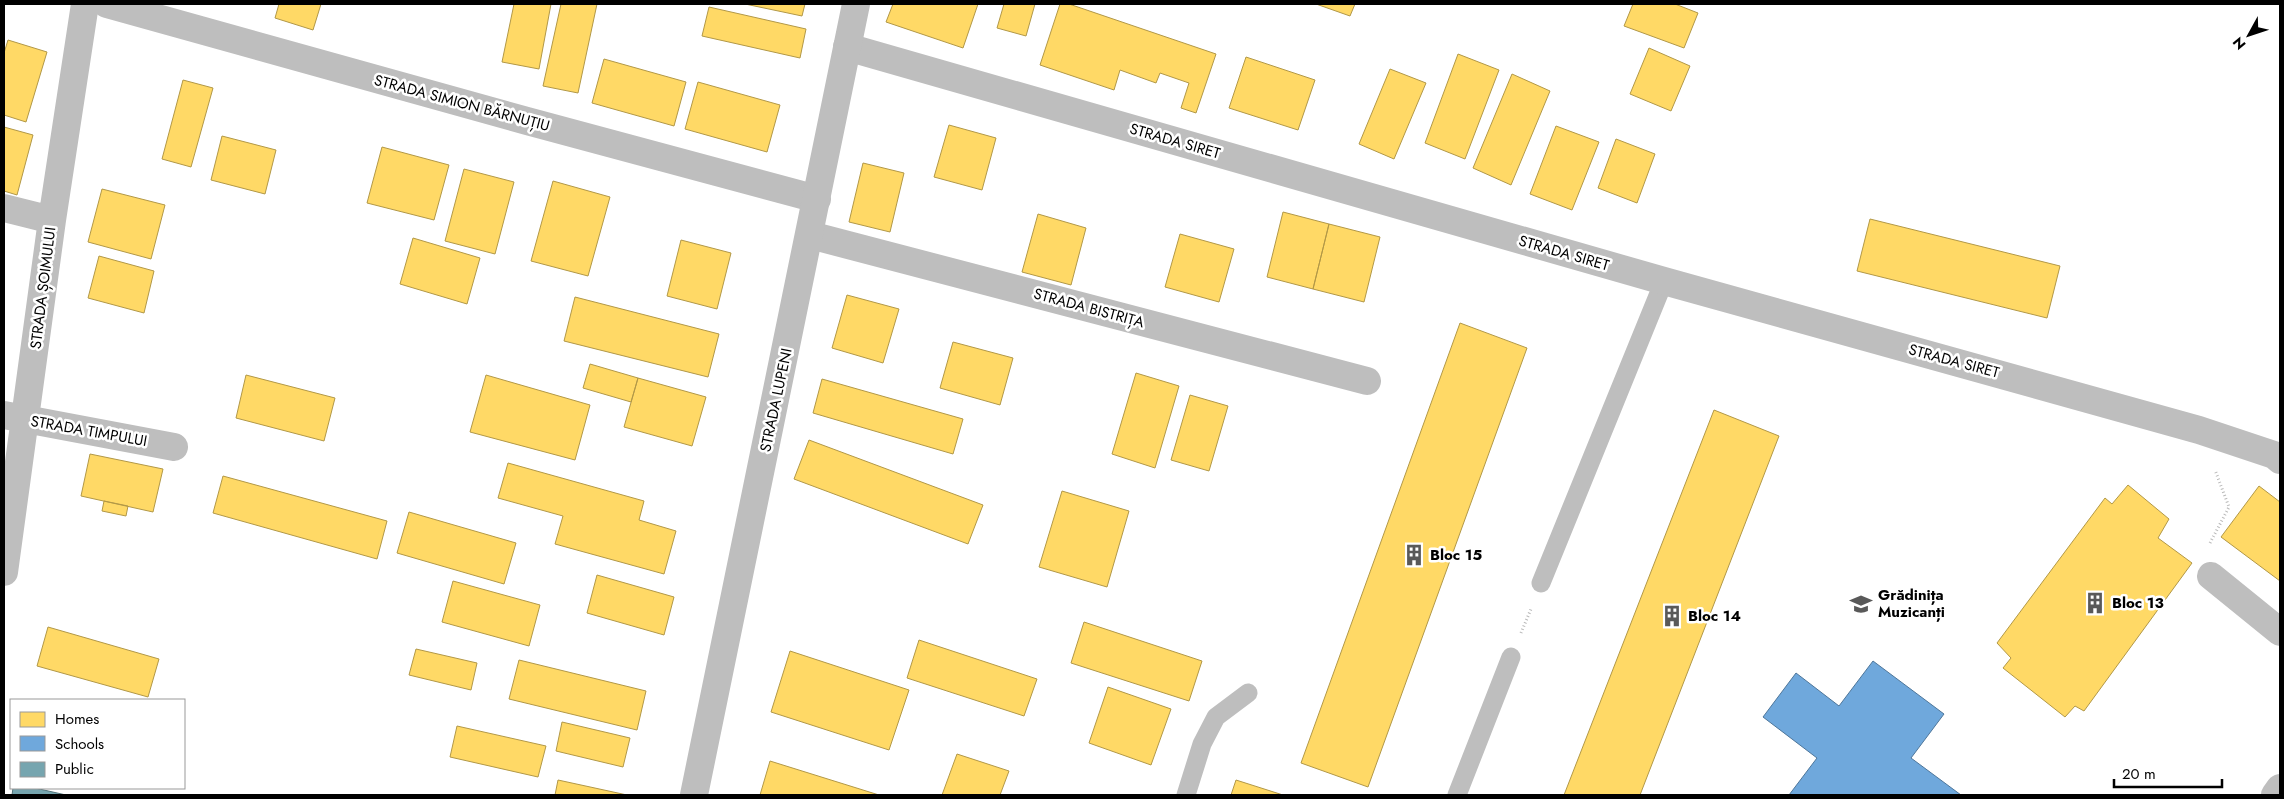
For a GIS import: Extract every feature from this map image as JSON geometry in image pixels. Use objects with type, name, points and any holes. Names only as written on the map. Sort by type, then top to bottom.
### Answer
[{"type":"street","name":"STRADA ȘOIMULUI","points":[[4,572],[15,417],[52,220],[85,4]]},
{"type":"street","name":"STRADA SIMION BĂRNUȚIU","points":[[107,4],[528,121],[817,198]]},
{"type":"street","name":"STRADA LUPENI","points":[[694,795],[856,4]]},
{"type":"street","name":"STRADA SIRET","points":[[847,47],[1664,282],[2199,430],[2274,455],[2280,460]]},
{"type":"street","points":[[4,208],[52,220]]},
{"type":"street","name":"STRADA BISTRIȚA","points":[[810,235],[1367,381]]},
{"type":"street","name":"STRADA TIMPULUI","points":[[15,417],[174,446]]},
{"type":"street","points":[[2211,576],[2280,632]]},
{"type":"street","points":[[2275,795],[2280,788]]},
{"type":"lane","points":[[1541,583],[1664,282]]},
{"type":"lane","points":[[1457,795],[1511,657]]},
{"type":"lane","points":[[1186,795],[1202,744],[1216,717],[1248,693]]},
{"type":"path","points":[[2199,430],[2229,507],[2207,548],[2211,576]]},
{"type":"path","points":[[1511,657],[1541,583]]},
{"type":"building: Homes","points":[[279,4],[321,4],[313,30],[275,18]]},
{"type":"building: Homes","points":[[514,4],[551,4],[539,69],[502,62]]},
{"type":"building: Homes","points":[[561,4],[597,4],[578,93],[543,86]]},
{"type":"building: Homes","points":[[745,4],[805,4],[802,16]]},
{"type":"building: Homes","points":[[893,4],[978,4],[963,48],[886,22]]},
{"type":"building: Homes","points":[[1004,4],[1035,4],[1026,36],[997,28]]},
{"type":"building: Homes","points":[[1060,4],[1069,4],[1216,54],[1196,113],[1181,108],[1189,83],[1160,73],[1156,83],[1120,70],[1114,90],[1040,65]]},
{"type":"building: Homes","points":[[1316,4],[1355,4],[1350,16]]},
{"type":"building: Homes","points":[[1633,4],[1675,4],[1698,13],[1684,48],[1624,26]]},
{"type":"building: Homes","points":[[709,7],[806,29],[800,58],[702,36]]},
{"type":"building: Homes","points":[[8,40],[47,52],[26,122],[4,115],[4,53]]},
{"type":"building: Homes","points":[[1649,48],[1690,66],[1671,111],[1630,94]]},
{"type":"building: Homes","points":[[1458,54],[1499,70],[1465,159],[1425,143]]},
{"type":"building: Homes","points":[[1246,57],[1315,80],[1298,130],[1229,108]]},
{"type":"building: Homes","points":[[604,59],[686,82],[674,126],[592,103]]},
{"type":"building: Homes","points":[[1390,69],[1426,83],[1394,159],[1359,144]]},
{"type":"building: Homes","points":[[1512,74],[1550,91],[1511,185],[1473,168]]},
{"type":"building: Homes","points":[[183,80],[213,88],[191,167],[162,159]]},
{"type":"building: Homes","points":[[698,82],[780,105],[767,152],[685,129]]},
{"type":"building: Homes","points":[[949,125],[996,138],[982,190],[934,177]]},
{"type":"building: Homes","points":[[1556,126],[1599,142],[1572,210],[1530,194]]},
{"type":"building: Homes","points":[[4,127],[33,135],[17,195],[4,191]]},
{"type":"building: Homes","points":[[222,136],[276,150],[265,194],[211,180]]},
{"type":"building: Homes","points":[[1616,139],[1655,154],[1637,203],[1598,188]]},
{"type":"building: Homes","points":[[382,147],[449,165],[434,220],[367,203]]},
{"type":"building: Homes","points":[[863,163],[904,173],[890,232],[849,222]]},
{"type":"building: Homes","points":[[464,169],[514,182],[495,254],[445,241]]},
{"type":"building: Homes","points":[[553,181],[610,197],[588,276],[531,261]]},
{"type":"building: Homes","points":[[102,189],[165,205],[151,259],[88,242]]},
{"type":"building: Homes","points":[[1283,212],[1329,224],[1313,289],[1267,277]]},
{"type":"building: Homes","points":[[1038,214],[1086,228],[1071,285],[1022,272]]},
{"type":"building: Homes","points":[[1870,219],[2060,266],[2047,318],[1857,271]]},
{"type":"building: Homes","points":[[1329,224],[1380,237],[1364,302],[1313,289]]},
{"type":"building: Homes","points":[[1180,234],[1234,249],[1219,302],[1165,287]]},
{"type":"building: Homes","points":[[413,238],[480,258],[467,304],[400,284]]},
{"type":"building: Homes","points":[[681,240],[731,253],[717,309],[667,296]]},
{"type":"building: Homes","points":[[99,256],[154,271],[144,313],[88,298]]},
{"type":"building: Homes","points":[[847,295],[899,309],[883,363],[832,348]]},
{"type":"building: Homes","points":[[575,297],[719,334],[708,377],[564,341]]},
{"type":"building: Homes","name":"Bloc 15","points":[[1460,323],[1527,348],[1368,787],[1301,763]]},
{"type":"building: Homes","points":[[953,342],[1013,358],[1000,405],[940,388]]},
{"type":"building: Homes","points":[[590,364],[638,378],[631,402],[583,388]]},
{"type":"building: Homes","points":[[1136,373],[1179,386],[1155,468],[1112,454]]},
{"type":"building: Homes","points":[[246,375],[335,398],[324,441],[236,418]]},
{"type":"building: Homes","points":[[486,375],[590,405],[575,460],[470,432]]},
{"type":"building: Homes","points":[[638,378],[706,397],[692,446],[624,427]]},
{"type":"building: Homes","points":[[822,379],[963,419],[953,454],[813,413]]},
{"type":"building: Homes","points":[[1190,395],[1228,406],[1209,471],[1171,460]]},
{"type":"building: Homes","name":"Bloc 14","points":[[1714,410],[1779,436],[1640,795],[1564,795]]},
{"type":"building: Homes","points":[[809,440],[983,505],[968,544],[794,479]]},
{"type":"building: Homes","points":[[90,454],[163,469],[153,512],[81,496]]},
{"type":"building: Homes","points":[[508,463],[644,501],[639,520],[676,531],[664,574],[555,544],[563,516],[498,498]]},
{"type":"building: Homes","points":[[223,476],[387,521],[377,559],[213,513]]},
{"type":"building: Homes","name":"Bloc 13","points":[[2128,485],[2169,519],[2158,538],[2192,563],[2084,711],[2075,706],[2065,717],[2003,668],[2011,658],[1997,643],[2105,498],[2112,504]]},
{"type":"building: Homes","points":[[2259,486],[2280,502],[2280,581],[2221,537]]},
{"type":"building: Homes","points":[[1062,491],[1129,511],[1107,587],[1039,567]]},
{"type":"building: Homes","points":[[104,501],[128,506],[126,516],[102,511]]},
{"type":"building: Homes","points":[[409,512],[516,543],[504,584],[397,553]]},
{"type":"building: Homes","points":[[597,575],[674,597],[664,635],[587,613]]},
{"type":"building: Homes","points":[[453,581],[540,605],[529,646],[442,622]]},
{"type":"building: Homes","points":[[1084,622],[1202,661],[1189,701],[1071,663]]},
{"type":"building: Homes","points":[[48,627],[159,659],[148,697],[37,666]]},
{"type":"building: Homes","points":[[919,640],[1037,679],[1024,716],[907,678]]},
{"type":"building: Homes","points":[[416,649],[477,663],[471,690],[409,675]]},
{"type":"building: Homes","points":[[790,651],[909,690],[889,750],[771,712]]},
{"type":"building: Homes","points":[[519,660],[646,691],[637,730],[509,699]]},
{"type":"building: Homes","points":[[1108,687],[1171,709],[1151,765],[1089,743]]},
{"type":"building: Homes","points":[[562,722],[630,738],[623,767],[556,751]]},
{"type":"building: Homes","points":[[457,726],[546,746],[538,777],[450,757]]},
{"type":"building: Homes","points":[[957,754],[1009,771],[1000,795],[942,795]]},
{"type":"building: Homes","points":[[770,761],[879,795],[760,795]]},
{"type":"building: Homes","points":[[558,780],[627,795],[555,795]]},
{"type":"building: Homes","points":[[1236,780],[1283,795],[1231,795]]},
{"type":"building: Schools","name":"Grădinița Muzicanți","points":[[1873,661],[1944,714],[1911,758],[1961,795],[1789,795],[1817,758],[1763,717],[1796,673],[1839,706]]},
{"type":"building: Public","points":[[13,789],[39,789],[66,795],[12,795]]},
{"type":"place","name":"Bloc 15","points":[[1414,555]]},
{"type":"place","name":"Bloc 13","points":[[2095,603]]},
{"type":"place","name":"Grădinița Muzicanți","points":[[1861,604]]},
{"type":"place","name":"Bloc 14","points":[[1672,616]]}]
